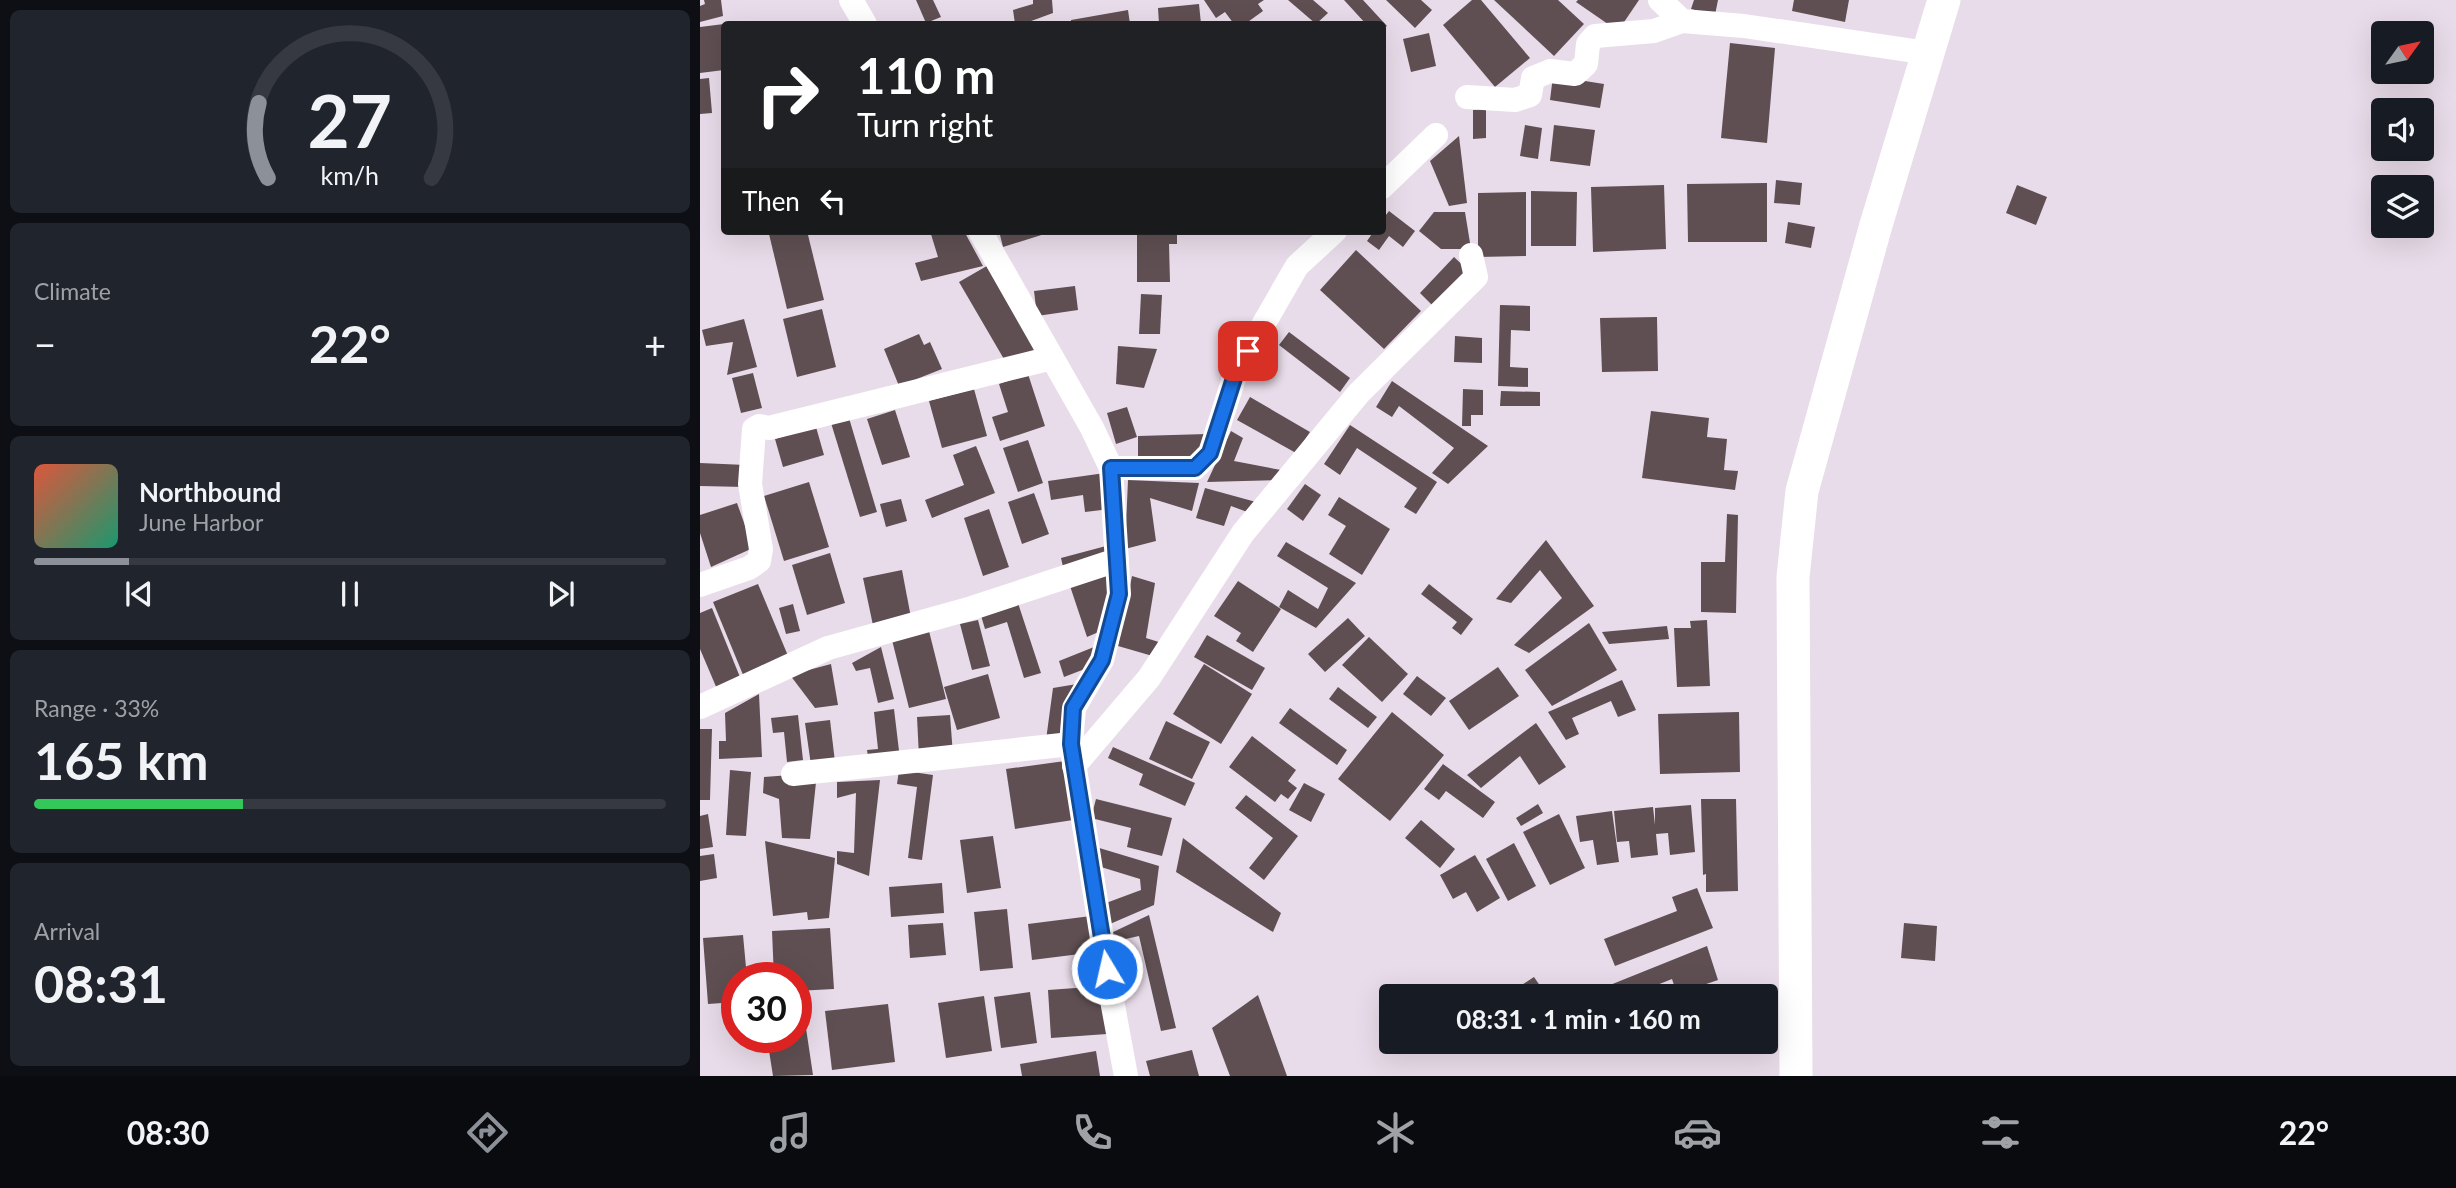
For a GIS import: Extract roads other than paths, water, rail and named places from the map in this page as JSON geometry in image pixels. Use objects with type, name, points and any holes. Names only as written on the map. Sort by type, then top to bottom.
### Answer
[{"type":"main road","points":[[1796,1076],[1793,577],[1802,491],[1876,225],[1944,0]]},
{"type":"street","points":[[851,0],[862,21]]},
{"type":"street","points":[[1660,0],[1682,21]]},
{"type":"street","points":[[1467,97],[1515,100],[1530,94],[1533,78],[1550,71],[1575,74],[1586,64],[1588,44],[1595,36],[1654,31],[1682,21],[1744,26],[1928,53]]},
{"type":"street","points":[[1386,183],[1436,135]]},
{"type":"street","points":[[982,235],[1092,428],[1111,468],[1119,594],[1102,660],[1073,708],[1073,755],[1126,1076]]},
{"type":"street","points":[[1111,468],[1195,468],[1210,453],[1236,372],[1297,266],[1331,235]]},
{"type":"street","points":[[793,774],[1073,755],[1149,678],[1243,533],[1359,393],[1476,277],[1471,256]]},
{"type":"street","points":[[700,585],[749,568],[759,561],[761,549],[750,484],[754,429],[759,426],[769,428],[1052,359]]},
{"type":"street","points":[[700,707],[828,648],[972,608],[1117,561]]}]
